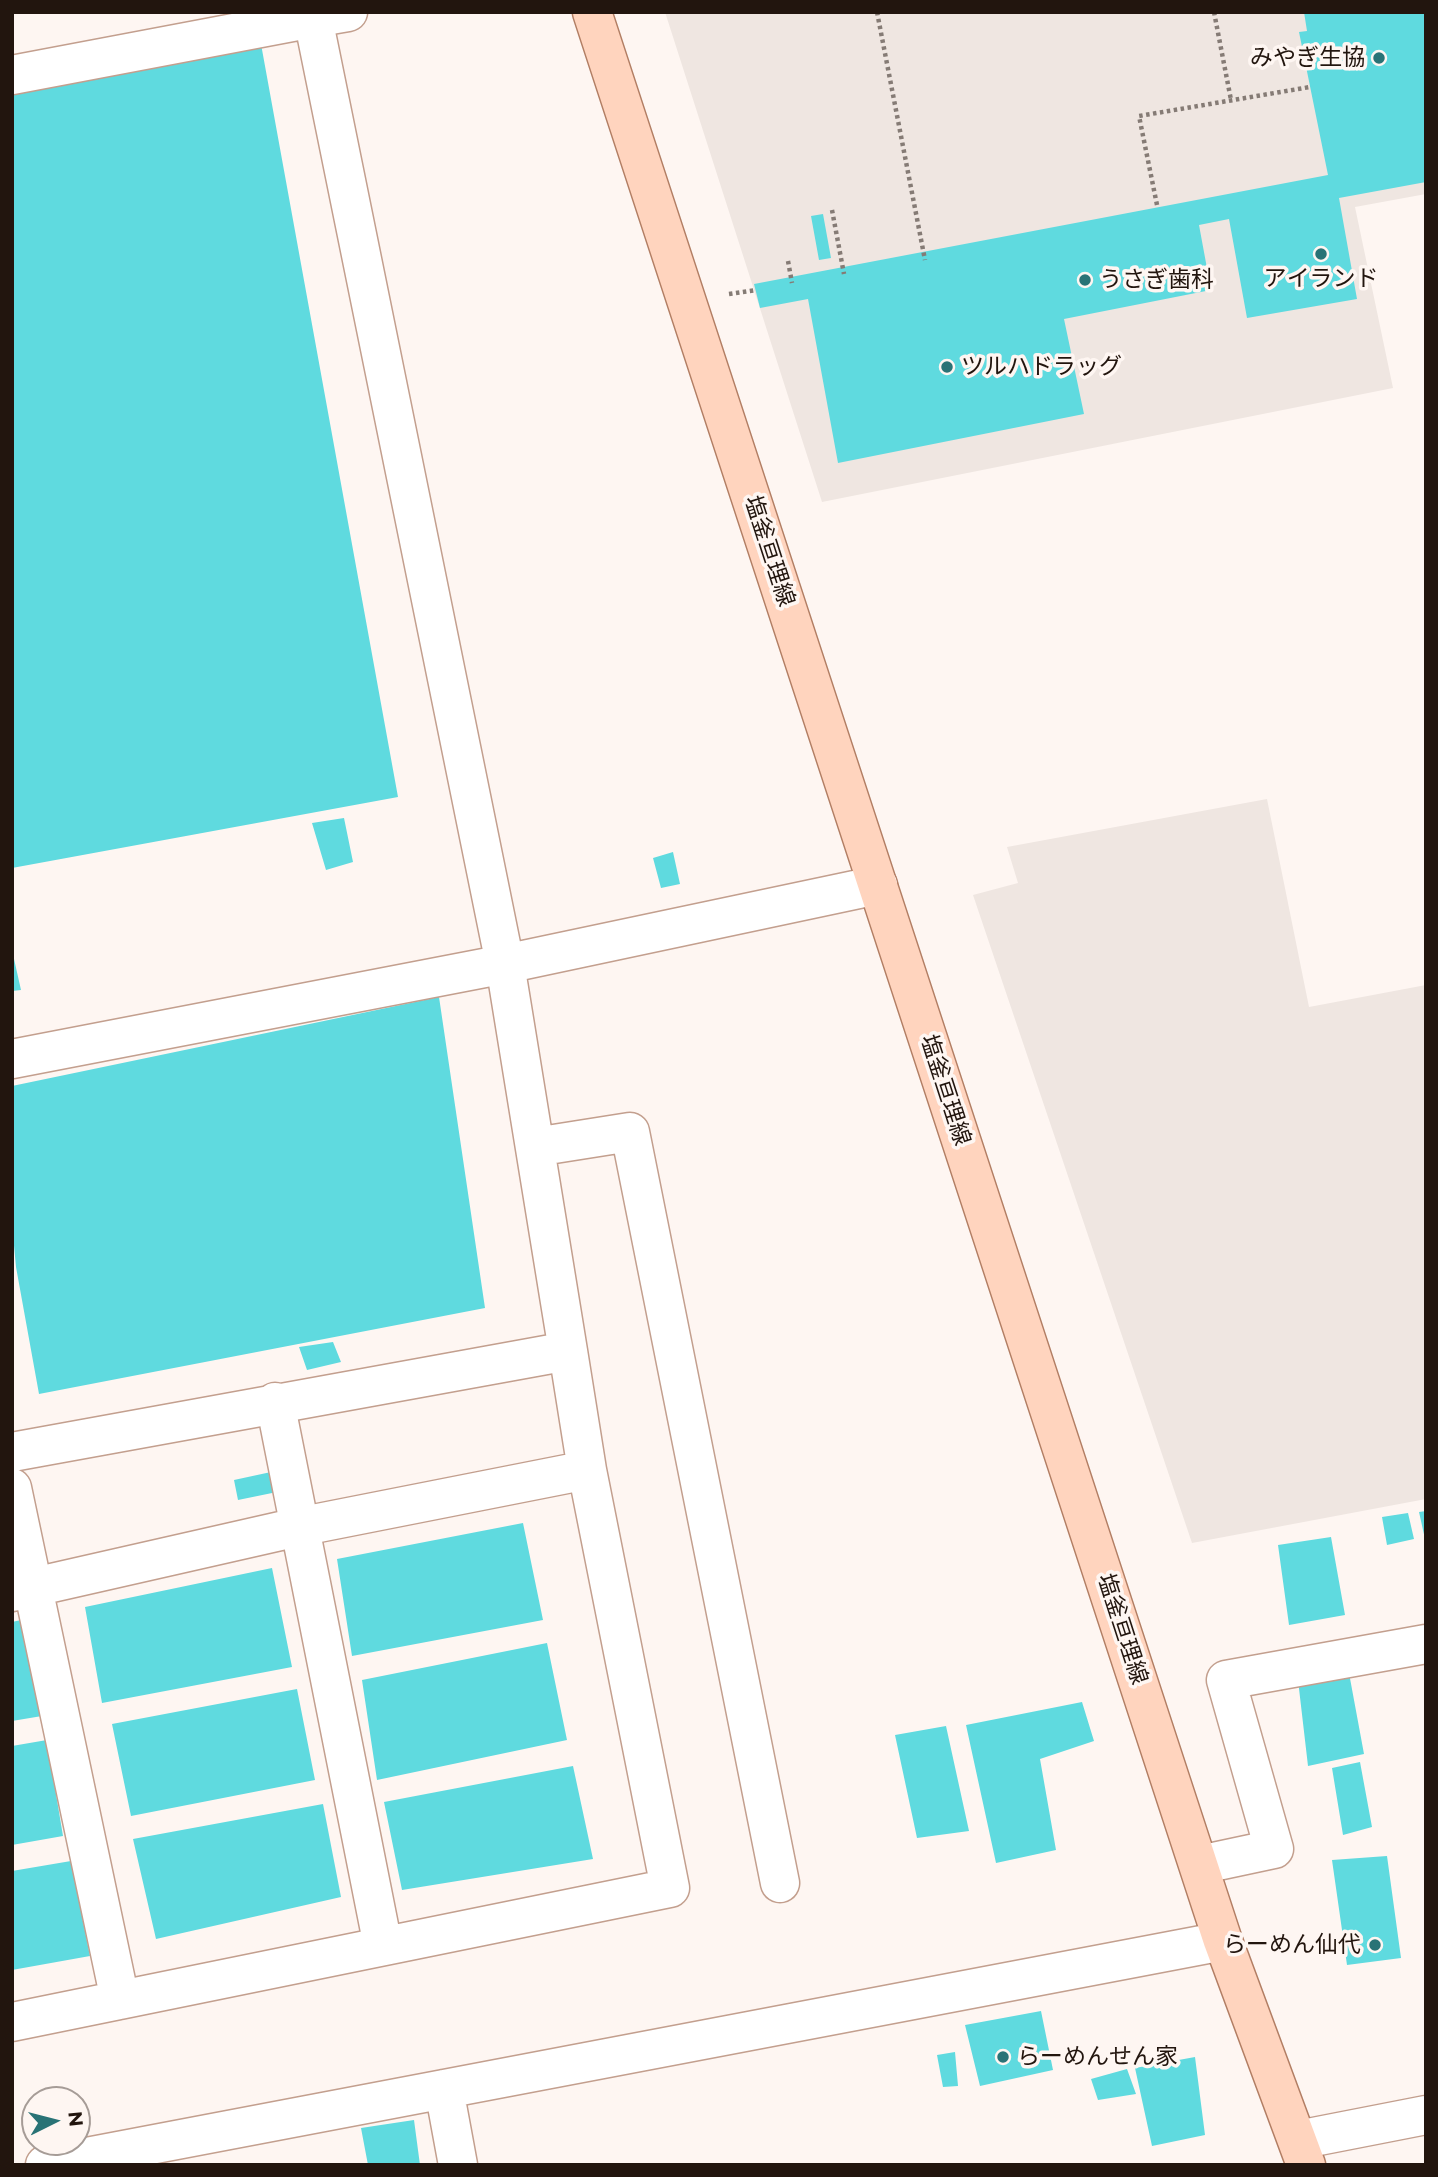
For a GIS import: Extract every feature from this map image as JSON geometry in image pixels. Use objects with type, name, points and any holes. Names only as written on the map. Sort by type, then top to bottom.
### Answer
[{"type":"main road","name":"塩釜亘理線","points":[[592,12],[1223,1941],[1302,2152]]},
{"type":"street","points":[[12,75],[331,15],[505,964],[587,1471],[670,1888],[12,2022]]},
{"type":"street","points":[[12,1059],[505,964],[878,885]]},
{"type":"street","points":[[535,1147],[630,1132],[780,1883]]},
{"type":"street","points":[[12,1452],[275,1402],[568,1351]]},
{"type":"street","points":[[275,1402],[383,1947]]},
{"type":"street","points":[[22,1590],[298,1527],[587,1471]]},
{"type":"street","points":[[12,1488],[22,1590],[120,2000]]},
{"type":"street","points":[[1199,1865],[1274,1849],[1226,1680],[1426,1644]]},
{"type":"street","points":[[46,2165],[1223,1941]]},
{"type":"street","points":[[444,2089],[458,2165]]},
{"type":"street","points":[[1302,2152],[1426,2115]]},
{"type":"path","points":[[877,12],[925,260]]},
{"type":"path","points":[[1214,12],[1231,100]]},
{"type":"path","points":[[1157,205],[1139,116],[1310,87]]},
{"type":"path","points":[[832,210],[844,274]]},
{"type":"path","points":[[789,261],[792,284]]},
{"type":"path","points":[[729,294],[756,290]]},
{"type":"shaded area","points":[[665,12],[1426,12],[1426,194],[1355,207],[1393,388],[822,502]]},
{"type":"shaded area","points":[[1267,799],[1309,1007],[1426,985],[1426,1499],[1192,1543],[973,895],[1018,883],[1007,847]]},
{"type":"building","points":[[1304,12],[1426,12],[1426,182],[1339,198],[1357,299],[1247,318],[1229,219],[1199,225],[1211,290],[1064,319],[1084,414],[838,463],[808,299],[760,308],[754,284],[1328,175],[1299,32],[1307,31]]},
{"type":"building","points":[[261,44],[398,797],[12,868],[12,90]]},
{"type":"building","points":[[823,214],[831,258],[819,260],[811,216]]},
{"type":"building","points":[[344,818],[353,862],[326,870],[312,823]]},
{"type":"building","points":[[673,852],[680,884],[661,888],[653,858]]},
{"type":"building","points":[[12,950],[21,990],[12,991]]},
{"type":"building","points":[[439,997],[485,1308],[39,1394],[16,1267],[12,1224],[12,1086]]},
{"type":"building","points":[[333,1342],[341,1362],[307,1370],[299,1347]]},
{"type":"building","points":[[271,1472],[277,1492],[238,1500],[234,1480]]},
{"type":"building","points":[[1426,1511],[1426,1538],[1425,1539],[1419,1512]]},
{"type":"building","points":[[1408,1513],[1414,1539],[1387,1545],[1382,1517]]},
{"type":"building","points":[[523,1523],[543,1620],[352,1656],[337,1559]]},
{"type":"building","points":[[1331,1537],[1345,1615],[1289,1625],[1278,1545]]},
{"type":"building","points":[[272,1568],[292,1667],[102,1703],[85,1607]]},
{"type":"building","points":[[21,1620],[42,1716],[12,1721],[12,1622]]},
{"type":"building","points":[[547,1643],[567,1740],[377,1780],[362,1680]]},
{"type":"building","points":[[1349,1673],[1364,1754],[1308,1766],[1298,1680]]},
{"type":"building","points":[[297,1689],[315,1780],[131,1816],[112,1724]]},
{"type":"building","points":[[1082,1702],[1094,1741],[1040,1759],[1056,1850],[996,1863],[966,1725]]},
{"type":"building","points":[[946,1726],[969,1831],[917,1838],[895,1735]]},
{"type":"building","points":[[47,1740],[63,1836],[12,1845],[12,1746]]},
{"type":"building","points":[[1360,1762],[1372,1827],[1343,1835],[1332,1768]]},
{"type":"building","points":[[573,1766],[593,1859],[402,1890],[384,1802]]},
{"type":"building","points":[[323,1804],[341,1897],[156,1939],[133,1839]]},
{"type":"building","points":[[1387,1856],[1401,1958],[1347,1965],[1332,1860]]},
{"type":"building","points":[[71,1861],[90,1956],[12,1970],[12,1871]]},
{"type":"building","points":[[1041,2011],[1053,2070],[980,2086],[965,2025]]},
{"type":"building","points":[[955,2052],[958,2086],[943,2087],[937,2055]]},
{"type":"building","points":[[1195,2057],[1205,2135],[1152,2146],[1135,2068]]},
{"type":"building","points":[[1127,2069],[1136,2094],[1098,2100],[1091,2079]]},
{"type":"building","points":[[414,2120],[420,2165],[368,2165],[361,2128]]},
{"type":"place","name":"みやぎ生協","points":[[1379,58]]},
{"type":"place","name":"アイランド","points":[[1321,254]]},
{"type":"place","name":"うさぎ歯科","points":[[1085,280]]},
{"type":"place","name":"ツルハドラッグ","points":[[947,367]]},
{"type":"place","name":"らーめん仙代","points":[[1375,1945]]},
{"type":"place","name":"らーめんせん家","points":[[1003,2057]]}]
